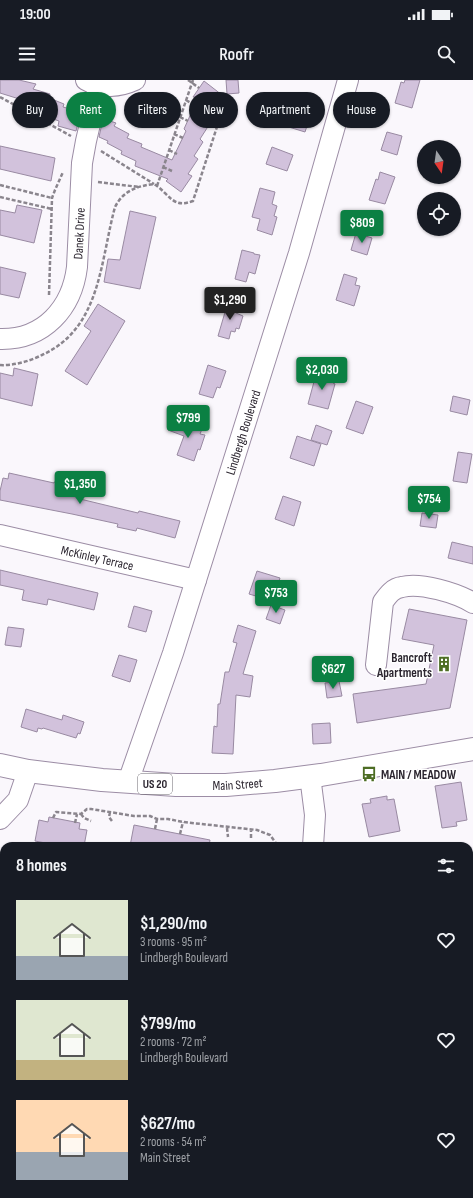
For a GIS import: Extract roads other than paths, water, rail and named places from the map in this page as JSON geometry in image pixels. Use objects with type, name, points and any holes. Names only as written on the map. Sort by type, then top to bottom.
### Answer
[{"type":"main road","name":"Main Street","points":[[0,765],[28,771],[77,778],[176,785],[218,785],[275,781],[388,764],[473,749]]},
{"type":"street","points":[[93,83],[114,86],[129,83],[135,80]]},
{"type":"street","name":"Lindbergh Boulevard","points":[[128,782],[173,653],[299,254],[348,80]]},
{"type":"street","name":"Danek Drive","points":[[0,338],[18,337],[41,328],[55,316],[67,302],[76,279],[77,267],[72,172],[86,141],[93,83]]},
{"type":"street","name":"McKinley Terrace","points":[[0,534],[196,580]]},
{"type":"street","points":[[376,665],[383,602],[389,594],[400,587],[414,585],[453,593],[473,603]]},
{"type":"street","points":[[0,819],[18,800],[28,771]]},
{"type":"street","points":[[310,776],[315,815],[313,842]]},
{"type":"place","name":"Bancroft Apartments","points":[[444,664]]},
{"type":"place","name":"MAIN / MEADOW","points":[[369,774]]}]
